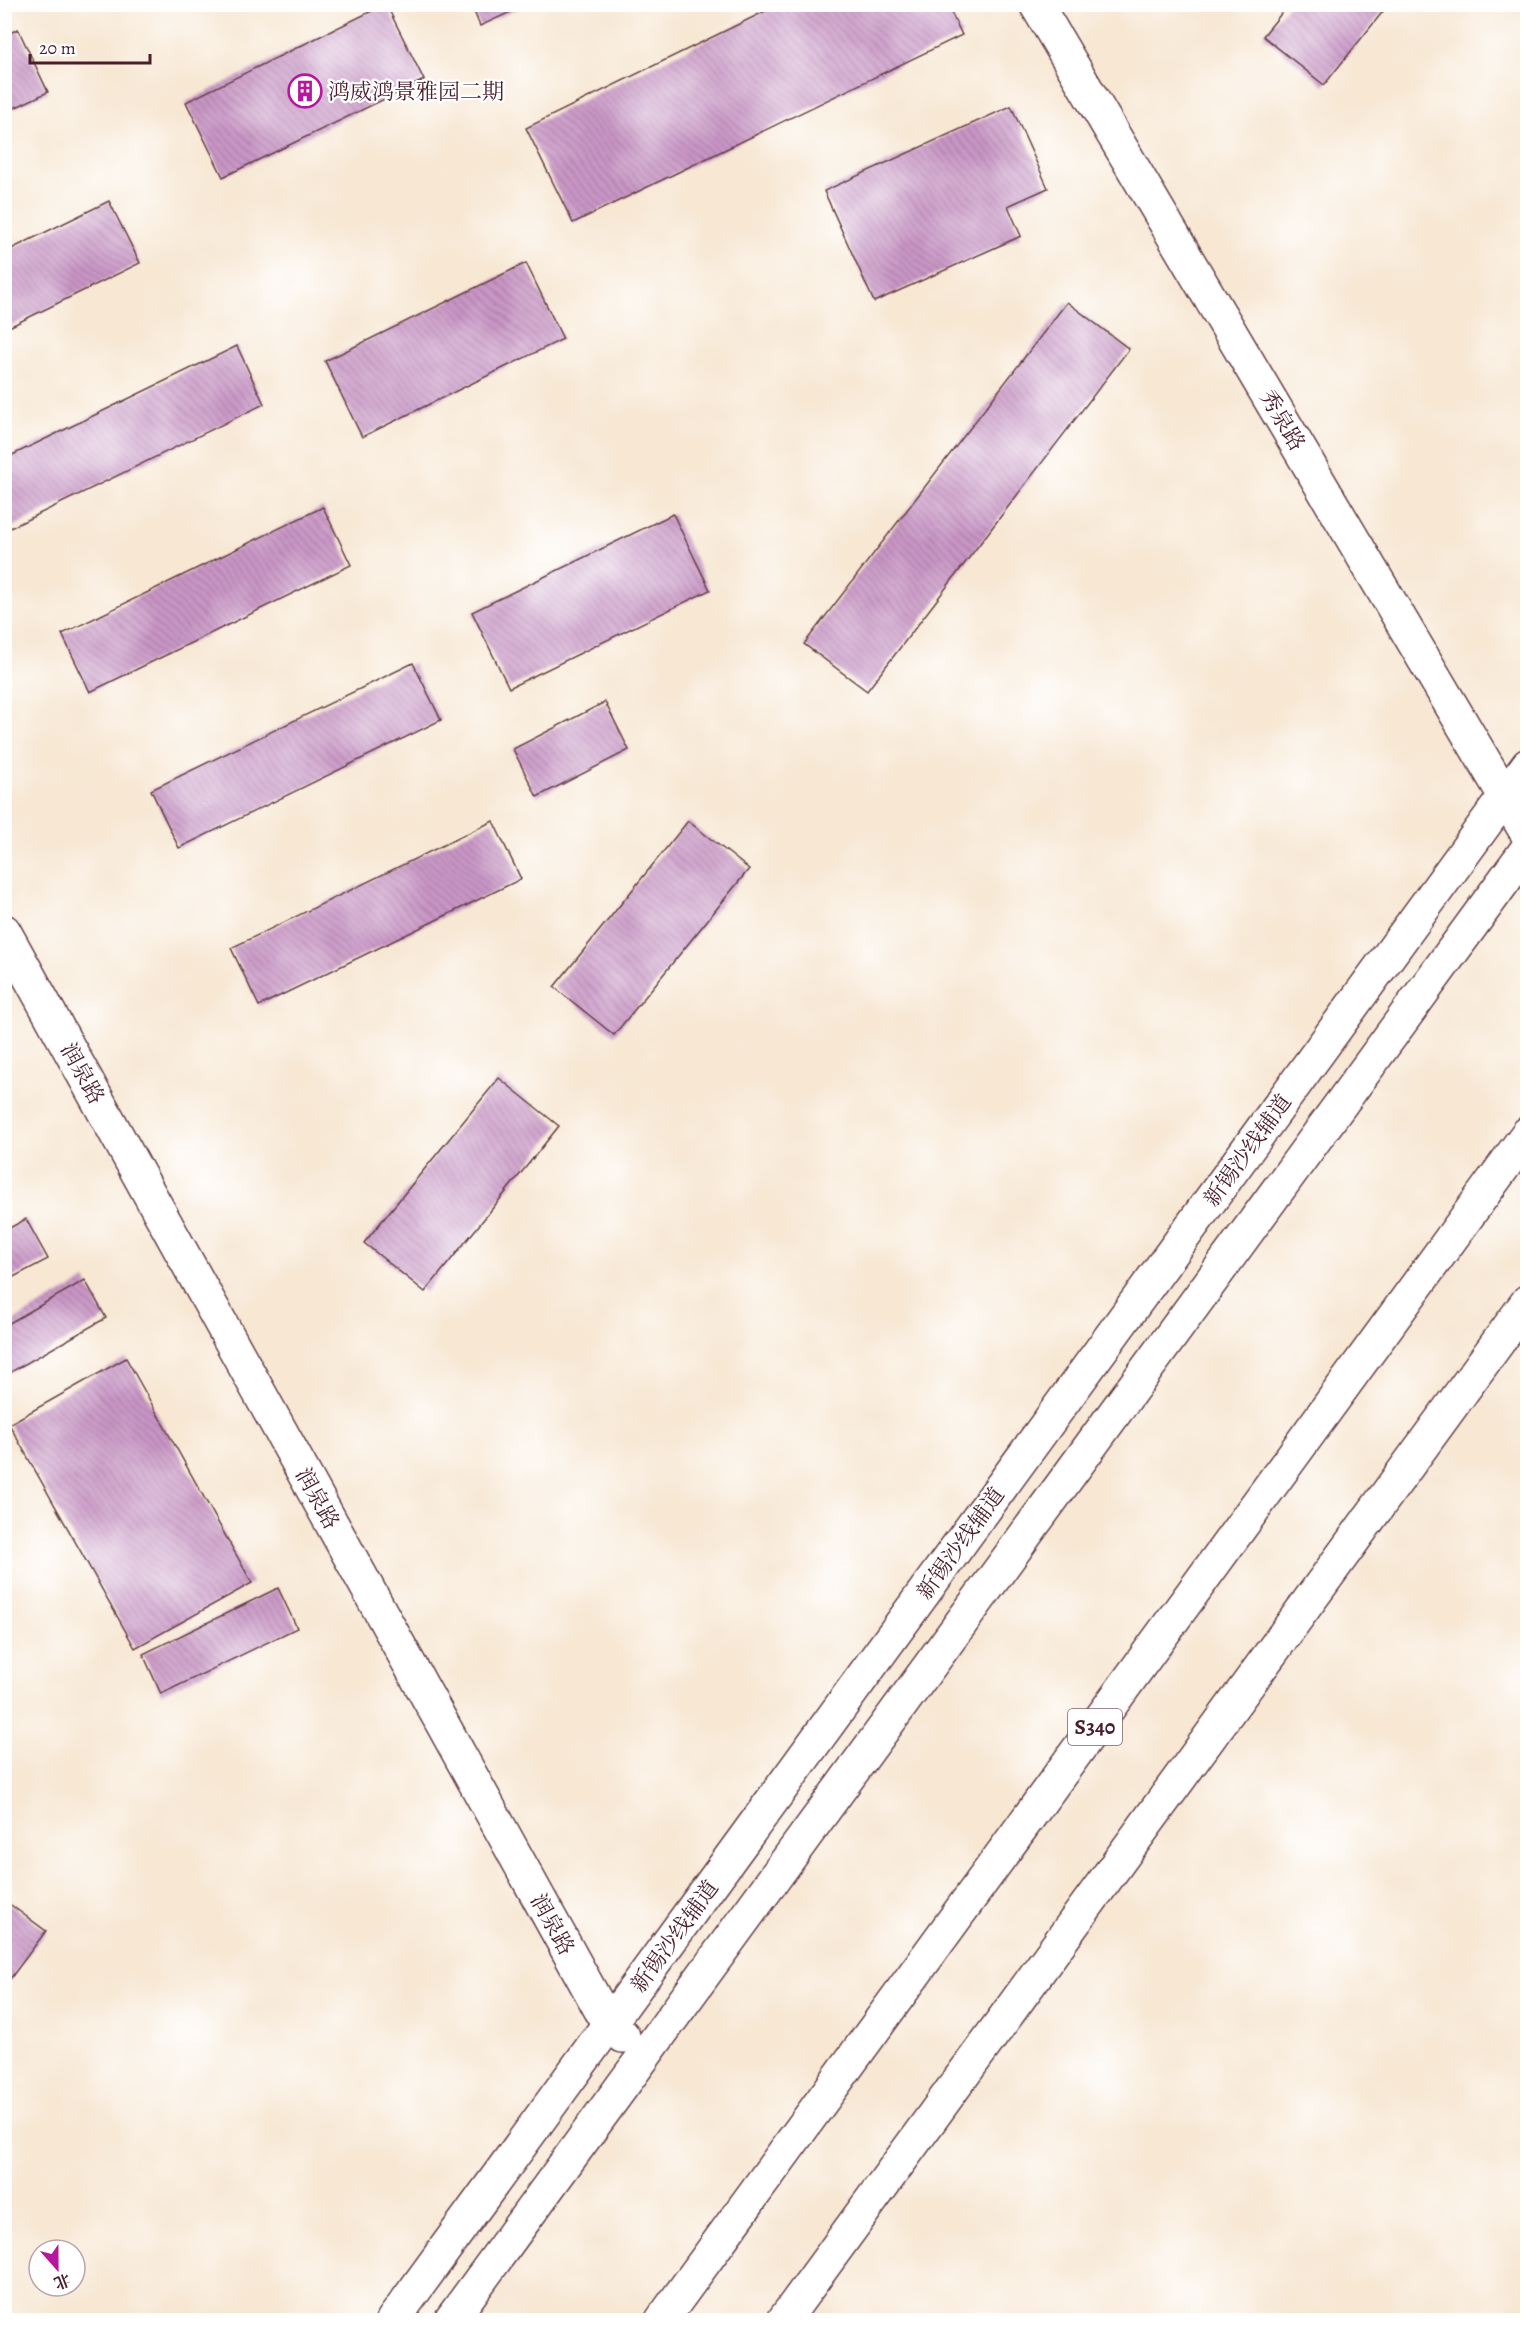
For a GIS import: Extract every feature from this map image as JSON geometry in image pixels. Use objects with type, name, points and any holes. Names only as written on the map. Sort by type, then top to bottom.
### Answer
[{"type":"street","name":"秀泉路","points":[[1036,4],[1472,739],[1527,836]]},
{"type":"street","name":"新锡沙线辅道","points":[[393,2320],[1527,765]]},
{"type":"street","name":"新锡沙线辅道","points":[[451,2320],[1527,848]]},
{"type":"street","name":"润泉路","points":[[4,931],[609,2025],[645,2055]]},
{"type":"street","name":"S340","points":[[662,2320],[1527,1133]]},
{"type":"street","points":[[784,2320],[1527,1300]]},
{"type":"building","name":"鸿威鸿景雅园二期","points":[[386,4],[424,80],[223,177],[186,102]]},
{"type":"building","points":[[471,4],[528,4],[480,26]]},
{"type":"building","points":[[780,4],[947,4],[962,35],[573,223],[526,128]]},
{"type":"building","points":[[1289,4],[1389,4],[1324,85],[1263,36]]},
{"type":"building","points":[[18,29],[48,92],[4,113],[4,36]]},
{"type":"building","points":[[1011,106],[1048,188],[1008,206],[1021,236],[874,302],[824,191]]},
{"type":"building","points":[[109,201],[140,263],[5,329],[5,252]]},
{"type":"building","points":[[526,263],[563,339],[362,437],[325,361]]},
{"type":"building","points":[[1067,302],[1129,349],[867,691],[804,644]]},
{"type":"building","points":[[237,346],[264,404],[4,531],[4,459]]},
{"type":"building","points":[[323,507],[351,565],[90,692],[62,634]]},
{"type":"building","points":[[673,514],[710,590],[509,688],[472,612]]},
{"type":"building","points":[[413,663],[441,720],[179,848],[151,790]]},
{"type":"building","points":[[605,702],[629,750],[537,797],[513,749]]},
{"type":"building","points":[[493,821],[521,879],[259,1006],[231,948]]},
{"type":"building","points":[[688,821],[749,869],[614,1035],[554,987]]},
{"type":"building","points":[[499,1078],[559,1126],[425,1292],[364,1243]]},
{"type":"building","points":[[26,1219],[48,1259],[4,1282],[4,1231]]},
{"type":"building","points":[[85,1280],[106,1318],[4,1376],[4,1326]]},
{"type":"building","points":[[126,1358],[252,1583],[135,1648],[9,1424]]},
{"type":"building","points":[[278,1588],[297,1628],[161,1694],[143,1654]]},
{"type":"building","points":[[4,1900],[46,1931],[4,1987]]},
{"type":"place","name":"鸿威鸿景雅园二期","points":[[305,91]]}]
